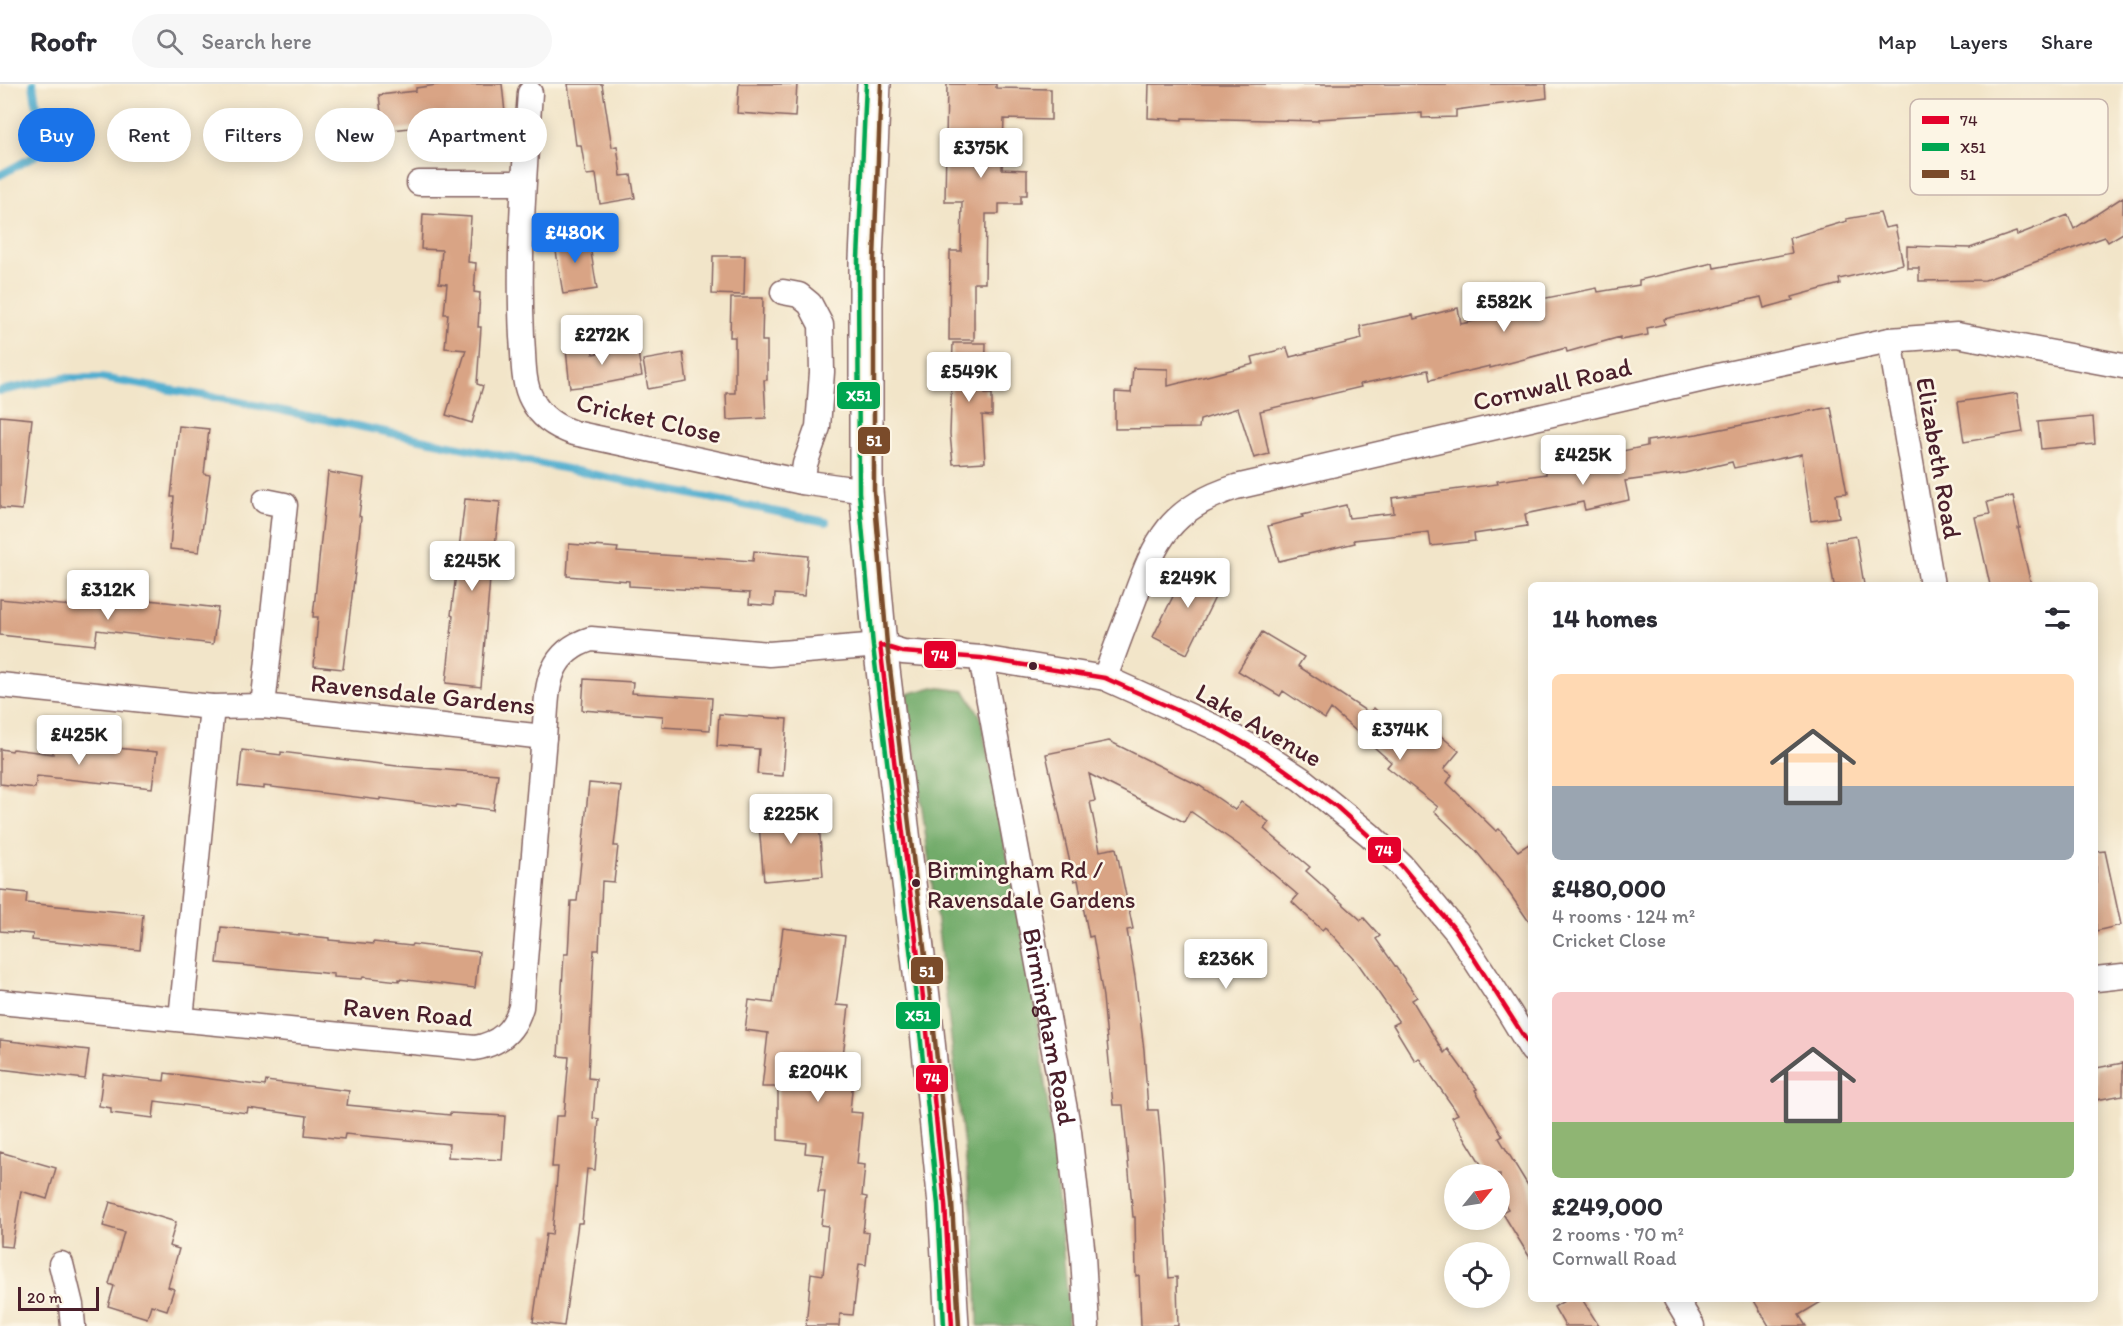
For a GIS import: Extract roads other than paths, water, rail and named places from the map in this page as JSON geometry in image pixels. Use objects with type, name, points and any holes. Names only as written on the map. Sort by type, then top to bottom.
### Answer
[{"type":"highway","points":[[874,84],[866,259],[866,491],[880,645],[926,1022],[945,1204],[952,1326]]},
{"type":"street","name":"Cricket Close","points":[[530,93],[523,183],[520,297],[526,384],[531,400],[541,413],[550,422],[574,433],[802,482],[866,491]]},
{"type":"street","points":[[419,183],[523,183]]},
{"type":"street","points":[[783,292],[799,295],[810,304],[821,325],[822,372],[818,427],[805,464],[802,482]]},
{"type":"street","name":"Cornwall Road","points":[[1105,678],[1151,554],[1163,535],[1178,518],[1196,504],[1215,494],[1341,462],[1708,378],[1890,340],[1957,335],[2123,366]]},
{"type":"street","name":"Elizabeth Road","points":[[1890,340],[1931,582]]},
{"type":"street","points":[[263,705],[285,505],[265,501]]},
{"type":"street","name":"Ravensdale Gardens","points":[[0,685],[212,707],[263,705],[544,737],[550,677],[554,666],[569,648],[591,639],[769,654],[880,645]]},
{"type":"street","name":"Lake Avenue","points":[[880,645],[903,652],[981,658],[1105,678],[1223,732],[1263,754],[1301,779],[1354,821],[1401,866],[1457,932],[1528,1043]]},
{"type":"street","name":"Birmingham Road","points":[[981,658],[1069,1131],[1083,1256],[1087,1326]]},
{"type":"street","points":[[181,1019],[212,707]]},
{"type":"street","name":"Raven Road","points":[[0,1002],[475,1048],[486,1046],[505,1036],[518,1018],[521,1007],[544,737]]},
{"type":"street","points":[[2098,979],[2123,976]]},
{"type":"street","points":[[61,1264],[71,1305],[73,1326]]},
{"type":"street","points":[[1678,1302],[1692,1326]]},
{"type":"waterway","points":[[0,175],[53,146],[57,139],[36,103],[33,84]]},
{"type":"waterway","points":[[0,391],[64,378],[101,378],[230,400],[826,522]]},
{"type":"place","name":"Birmingham Rd / Ravensdale Gardens","points":[[916,883]]}]
